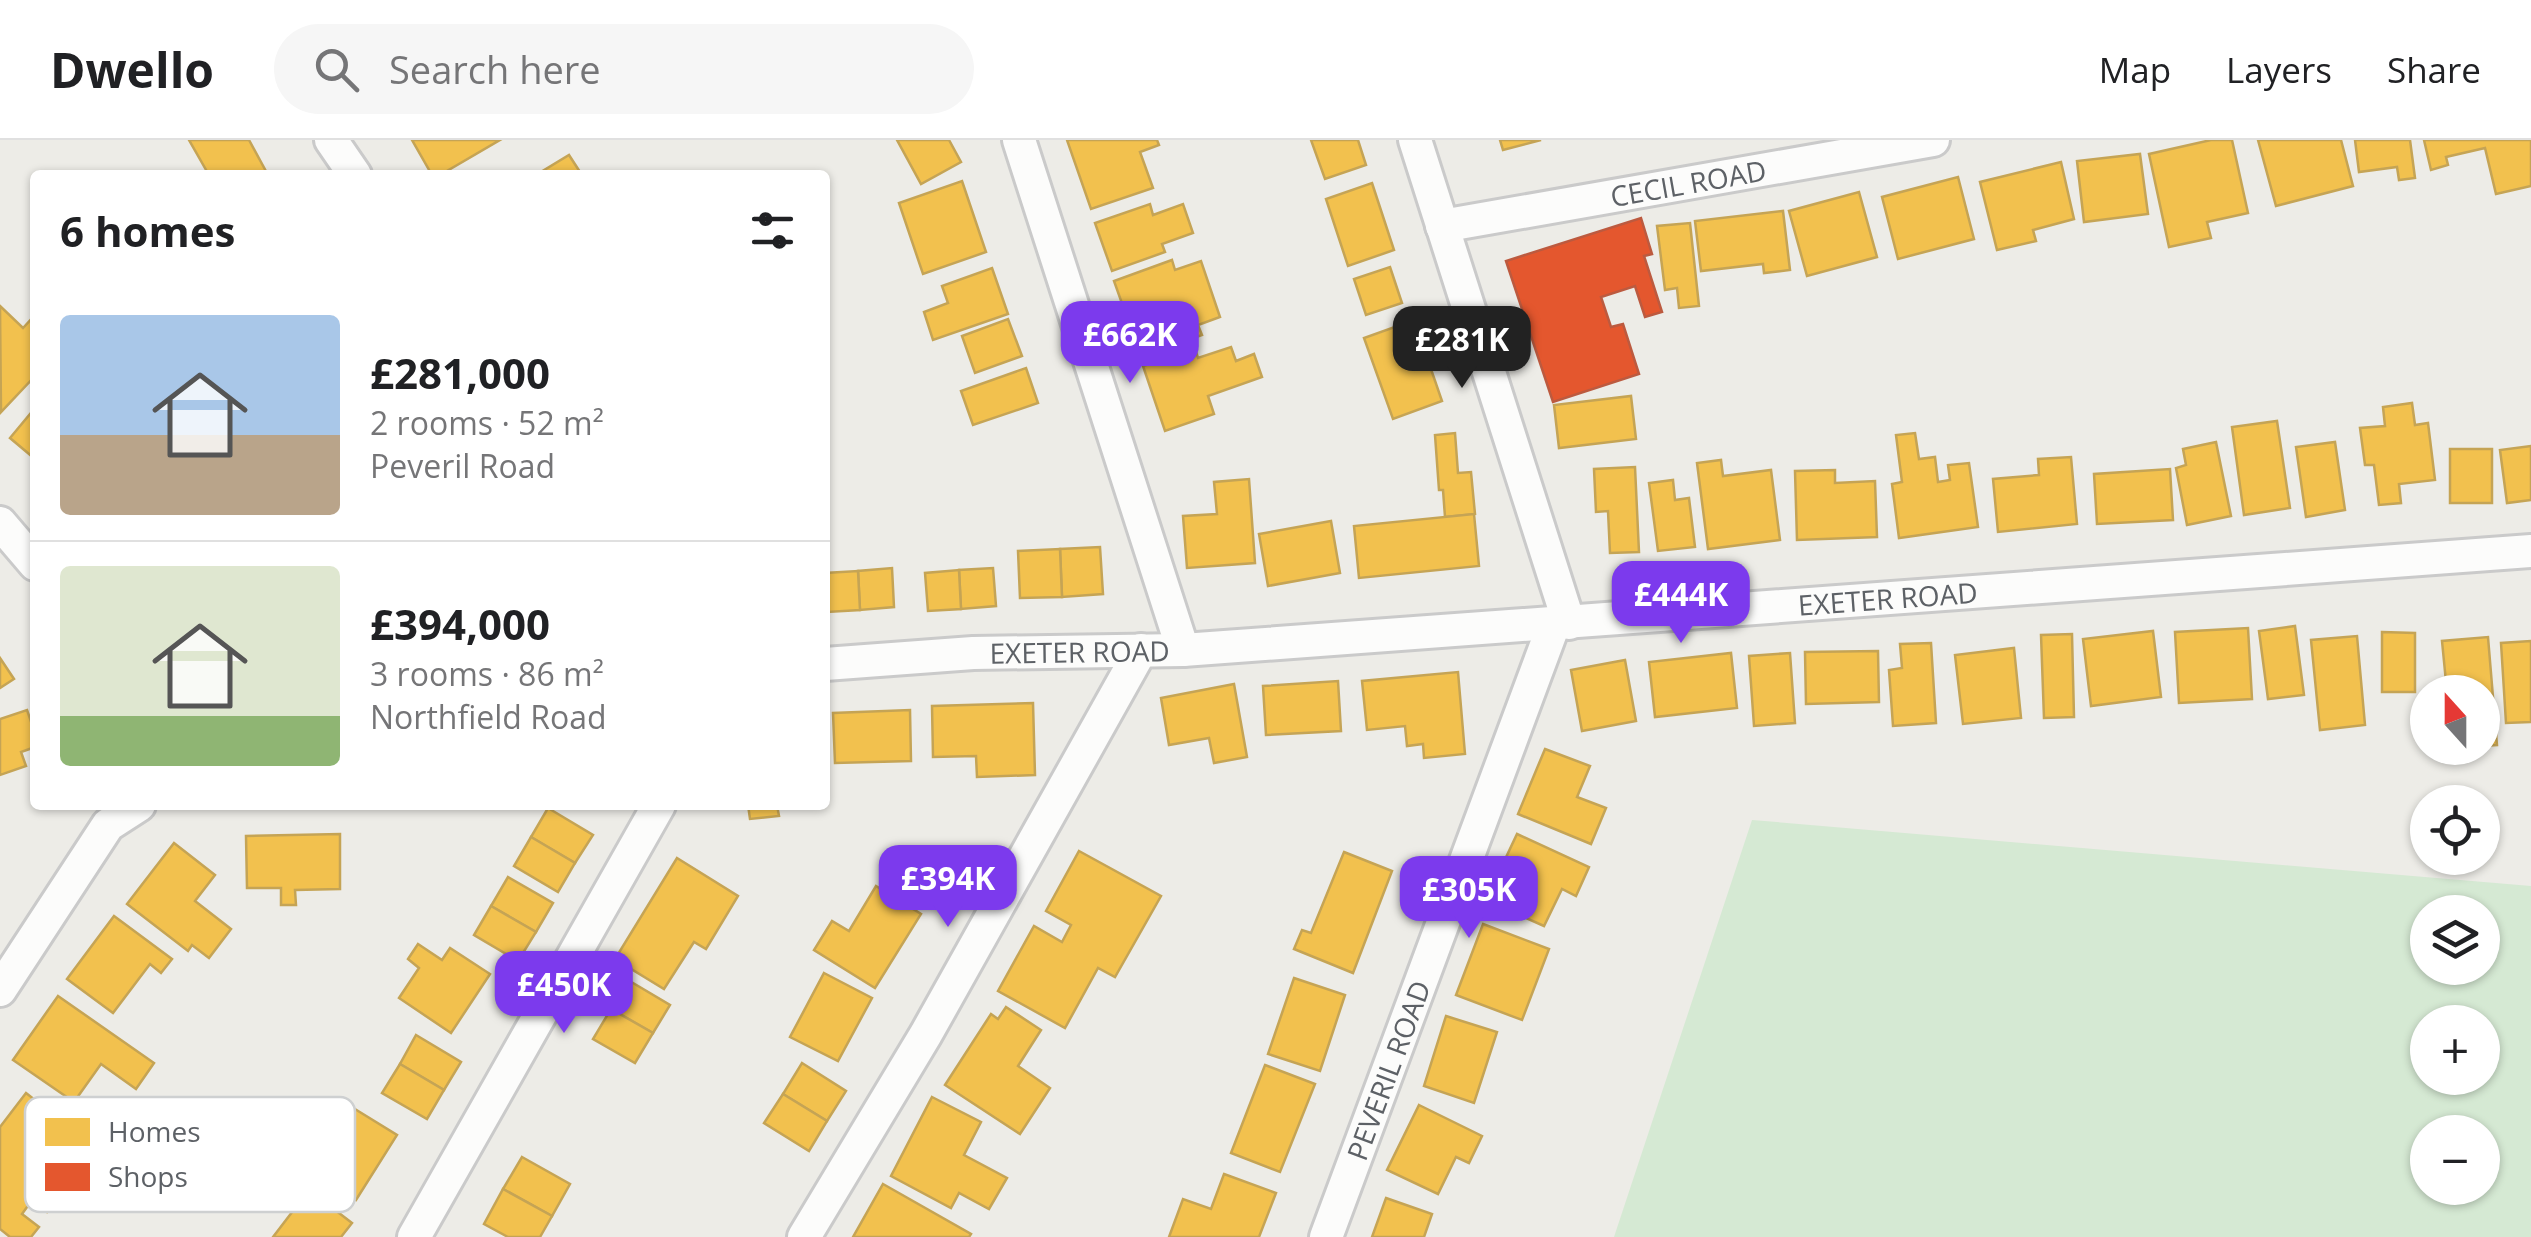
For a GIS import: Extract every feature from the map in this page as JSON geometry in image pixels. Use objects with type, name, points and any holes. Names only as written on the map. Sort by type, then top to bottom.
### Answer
[{"type":"street","points":[[332,140],[352,170]]},
{"type":"street","points":[[1019,140],[1182,650]]},
{"type":"street","points":[[1415,140],[1561,623]]},
{"type":"street","name":"CECIL ROAD","points":[[1442,226],[1934,140]]},
{"type":"street","points":[[0,523],[30,558]]},
{"type":"street","name":"EXETER ROAD","points":[[830,664],[972,654],[1182,650],[2531,551]]},
{"type":"street","name":"PEVERIL ROAD","points":[[1326,1237],[1561,623]]},
{"type":"street","points":[[804,1237],[926,1034],[1140,650]]},
{"type":"street","points":[[0,990],[108,825],[131,810]]},
{"type":"street","points":[[414,1237],[656,810]]},
{"type":"green space","points":[[1752,820],[2531,886],[2531,1237],[1614,1237]]},
{"type":"building: Homes","points":[[189,140],[249,140],[265,170],[206,170]]},
{"type":"building: Homes","points":[[412,140],[500,140],[449,170],[429,170]]},
{"type":"building: Homes","points":[[897,140],[949,140],[961,162],[921,184]]},
{"type":"building: Homes","points":[[1067,140],[1157,140],[1159,145],[1140,152],[1153,188],[1091,209]]},
{"type":"building: Homes","points":[[1311,140],[1358,140],[1366,165],[1325,179]]},
{"type":"building: Homes","points":[[1500,140],[1541,140],[1503,150]]},
{"type":"building: Homes","points":[[2211,140],[2232,140],[2248,213],[2207,222],[2211,238],[2169,247],[2149,154]]},
{"type":"building: Homes","points":[[2258,140],[2341,140],[2353,186],[2276,206]]},
{"type":"building: Homes","points":[[2355,140],[2410,140],[2415,178],[2399,180],[2397,167],[2359,172]]},
{"type":"building: Homes","points":[[2424,140],[2531,140],[2531,186],[2496,194],[2485,148],[2446,157],[2448,165],[2431,170]]},
{"type":"building: Homes","points":[[2140,154],[2148,214],[2084,222],[2077,161]]},
{"type":"building: Homes","points":[[569,155],[579,170],[544,170]]},
{"type":"building: Homes","points":[[2061,162],[2074,219],[2033,230],[2036,241],[1997,250],[1980,182]]},
{"type":"building: Homes","points":[[1958,177],[1974,239],[1898,259],[1882,197]]},
{"type":"building: Homes","points":[[962,181],[986,252],[923,274],[899,203]]},
{"type":"building: Homes","points":[[1372,183],[1394,250],[1348,266],[1326,199]]},
{"type":"building: Homes","points":[[1859,192],[1877,257],[1807,276],[1789,211]]},
{"type":"building: Homes","points":[[1150,204],[1153,215],[1183,204],[1193,233],[1162,244],[1165,252],[1112,271],[1095,223]]},
{"type":"building: Homes","points":[[1783,211],[1790,270],[1764,273],[1763,264],[1701,271],[1695,221]]},
{"type":"building: Homes","points":[[1690,223],[1699,306],[1679,308],[1677,288],[1665,290],[1657,226]]},
{"type":"building: Homes","points":[[1172,260],[1175,270],[1201,261],[1220,317],[1198,325],[1202,335],[1141,357],[1114,281]]},
{"type":"building: Homes","points":[[1390,267],[1402,303],[1366,315],[1354,279]]},
{"type":"building: Homes","points":[[992,268],[1008,314],[933,340],[924,312],[948,303],[942,286]]},
{"type":"building: Homes","points":[[0,306],[23,328],[30,320],[30,381],[1,412]]},
{"type":"building: Homes","points":[[1008,319],[1022,356],[975,373],[962,336]]},
{"type":"building: Homes","points":[[1414,320],[1442,401],[1393,419],[1364,338]]},
{"type":"building: Homes","points":[[1231,347],[1236,361],[1254,354],[1262,377],[1208,396],[1214,414],[1165,431],[1143,366],[1195,348],[1198,358]]},
{"type":"building: Homes","points":[[1026,368],[1038,403],[973,425],[961,391]]},
{"type":"building: Homes","points":[[1631,396],[1636,439],[1559,448],[1554,405]]},
{"type":"building: Homes","points":[[2412,403],[2415,425],[2428,423],[2435,480],[2399,484],[2401,503],[2379,505],[2374,465],[2365,465],[2360,428],[2385,426],[2383,407]]},
{"type":"building: Homes","points":[[30,414],[30,455],[10,438]]},
{"type":"building: Homes","points":[[2277,421],[2290,508],[2244,515],[2232,427]]},
{"type":"building: Homes","points":[[1455,433],[1458,473],[1471,472],[1475,514],[1445,517],[1435,435]]},
{"type":"building: Homes","points":[[1915,433],[1919,459],[1935,457],[1938,482],[1950,480],[1948,465],[1969,463],[1978,527],[1899,538],[1892,484],[1902,482],[1896,435]]},
{"type":"building: Homes","points":[[2216,442],[2231,516],[2187,525],[2176,468],[2186,465],[2183,449]]},
{"type":"building: Homes","points":[[2335,442],[2345,510],[2306,517],[2296,447]]},
{"type":"building: Homes","points":[[2531,446],[2531,500],[2507,503],[2500,450]]},
{"type":"building: Homes","points":[[2450,449],[2492,449],[2492,503],[2450,503]]},
{"type":"building: Homes","points":[[2071,457],[2077,524],[1998,532],[1993,479],[2039,475],[2038,459]]},
{"type":"building: Homes","points":[[1721,460],[1723,476],[1771,470],[1780,540],[1708,549],[1697,463]]},
{"type":"building: Homes","points":[[1635,467],[1639,552],[1610,553],[1608,511],[1596,512],[1594,469]]},
{"type":"building: Homes","points":[[2170,469],[2173,520],[2097,524],[2094,474]]},
{"type":"building: Homes","points":[[1835,470],[1835,483],[1875,481],[1877,537],[1797,540],[1795,471]]},
{"type":"building: Homes","points":[[1249,479],[1255,563],[1187,568],[1183,516],[1217,514],[1214,482]]},
{"type":"building: Homes","points":[[1673,480],[1675,500],[1689,498],[1695,547],[1658,551],[1649,483]]},
{"type":"building: Homes","points":[[1474,514],[1479,566],[1359,578],[1354,526]]},
{"type":"building: Homes","points":[[1331,521],[1340,573],[1268,586],[1259,534]]},
{"type":"building: Homes","points":[[1100,547],[1103,594],[1062,597],[1060,549]]},
{"type":"building: Homes","points":[[1060,549],[1062,597],[1020,598],[1018,551]]},
{"type":"building: Homes","points":[[892,568],[894,607],[860,610],[858,571]]},
{"type":"building: Homes","points":[[993,568],[996,606],[961,609],[959,570]]},
{"type":"building: Homes","points":[[959,570],[961,609],[928,611],[925,573]]},
{"type":"building: Homes","points":[[858,571],[860,610],[830,612],[830,573]]},
{"type":"building: Homes","points":[[2295,626],[2304,695],[2268,699],[2259,631]]},
{"type":"building: Homes","points":[[2248,628],[2252,699],[2179,703],[2175,632]]},
{"type":"building: Homes","points":[[2153,631],[2161,697],[2091,706],[2083,639]]},
{"type":"building: Homes","points":[[2382,632],[2415,633],[2415,675],[2410,675],[2410,692],[2382,692]]},
{"type":"building: Homes","points":[[2072,634],[2074,717],[2044,718],[2041,635]]},
{"type":"building: Homes","points":[[2357,636],[2365,725],[2320,730],[2311,640]]},
{"type":"building: Homes","points":[[2488,637],[2491,675],[2445,675],[2442,641]]},
{"type":"building: Homes","points":[[2531,641],[2531,722],[2506,723],[2501,643]]},
{"type":"building: Homes","points":[[1931,643],[1936,723],[1893,726],[1889,670],[1902,668],[1900,644]]},
{"type":"building: Homes","points":[[2014,648],[2021,718],[1963,724],[1955,655]]},
{"type":"building: Homes","points":[[1878,651],[1879,702],[1806,704],[1805,652]]},
{"type":"building: Homes","points":[[1731,653],[1737,708],[1655,717],[1649,662]]},
{"type":"building: Homes","points":[[1790,653],[1795,723],[1754,726],[1749,656]]},
{"type":"building: Homes","points":[[0,658],[14,679],[0,688]]},
{"type":"building: Homes","points":[[1625,660],[1636,721],[1582,731],[1571,670]]},
{"type":"building: Homes","points":[[1458,672],[1465,754],[1424,758],[1423,744],[1407,746],[1405,726],[1367,730],[1362,681]]},
{"type":"building: Homes","points":[[1338,681],[1341,731],[1266,735],[1263,686]]},
{"type":"building: Homes","points":[[1234,684],[1247,757],[1214,763],[1209,738],[1169,745],[1161,698]]},
{"type":"building: Homes","points":[[1033,703],[1035,775],[977,777],[976,756],[933,757],[932,706]]},
{"type":"building: Homes","points":[[27,710],[30,719],[30,749],[21,752],[26,766],[0,775],[0,719]]},
{"type":"building: Homes","points":[[910,710],[911,761],[835,763],[833,713]]},
{"type":"building: Homes","points":[[1545,749],[1590,766],[1577,797],[1606,808],[1591,844],[1518,814]]},
{"type":"building: Homes","points":[[547,810],[593,835],[575,863],[531,837]]},
{"type":"building: Homes","points":[[749,810],[778,810],[779,816],[750,819]]},
{"type":"building: Homes","points":[[340,834],[340,889],[295,890],[296,905],[281,905],[281,888],[247,888],[246,836]]},
{"type":"building: Homes","points":[[1517,834],[1589,867],[1576,896],[1562,889],[1544,926],[1486,900]]},
{"type":"building: Homes","points":[[531,837],[575,863],[558,892],[514,866]]},
{"type":"building: Homes","points":[[174,843],[215,875],[195,901],[231,929],[209,958],[192,945],[188,951],[127,904]]},
{"type":"building: Homes","points":[[1079,851],[1161,896],[1115,977],[1098,968],[1065,1028],[998,991],[1034,926],[1062,942],[1071,925],[1046,911]]},
{"type":"building: Homes","points":[[1344,852],[1392,871],[1353,973],[1294,949],[1302,930],[1311,933]]},
{"type":"building: Homes","points":[[677,858],[738,896],[706,949],[694,942],[664,989],[615,959]]},
{"type":"building: Homes","points":[[508,877],[553,903],[536,932],[491,906]]},
{"type":"building: Homes","points":[[876,886],[921,914],[875,988],[814,950],[832,921],[849,931]]},
{"type":"building: Homes","points":[[491,906],[536,932],[518,961],[474,935]]},
{"type":"building: Homes","points":[[114,916],[172,959],[161,973],[150,964],[113,1013],[67,979]]},
{"type":"building: Homes","points":[[1483,924],[1549,949],[1522,1020],[1456,995]]},
{"type":"building: Homes","points":[[418,944],[442,960],[450,948],[490,974],[451,1033],[399,998],[419,968],[408,959]]},
{"type":"building: Homes","points":[[824,973],[872,998],[838,1061],[790,1037]]},
{"type":"building: Homes","points":[[1294,978],[1345,995],[1320,1071],[1268,1054]]},
{"type":"building: Homes","points":[[628,980],[670,1005],[653,1033],[611,1009]]},
{"type":"building: Homes","points":[[58,996],[154,1063],[136,1089],[101,1064],[78,1097],[67,1097],[13,1060]]},
{"type":"building: Homes","points":[[1006,1007],[1041,1030],[1018,1066],[1050,1088],[1020,1134],[945,1085],[991,1014],[998,1019]]},
{"type":"building: Homes","points":[[611,1009],[653,1033],[635,1063],[593,1039]]},
{"type":"building: Homes","points":[[1446,1016],[1497,1032],[1474,1103],[1424,1086]]},
{"type":"building: Homes","points":[[416,1035],[461,1062],[444,1090],[400,1064]]},
{"type":"building: Homes","points":[[802,1063],[846,1091],[827,1121],[783,1094]]},
{"type":"building: Homes","points":[[400,1064],[444,1090],[427,1119],[382,1093]]},
{"type":"building: Homes","points":[[1265,1065],[1315,1084],[1280,1172],[1231,1153]]},
{"type":"building: Homes","points":[[26,1093],[31,1097],[25,1097],[22,1214],[39,1227],[31,1237],[10,1237],[0,1229],[0,1127]]},
{"type":"building: Homes","points":[[783,1094],[827,1121],[809,1151],[764,1123]]},
{"type":"building: Homes","points":[[932,1097],[981,1122],[964,1155],[1007,1178],[989,1209],[959,1193],[951,1208],[891,1176]]},
{"type":"building: Homes","points":[[1419,1105],[1482,1136],[1469,1163],[1456,1157],[1438,1194],[1387,1170]]},
{"type":"building: Homes","points":[[355,1109],[397,1135],[355,1199]]},
{"type":"building: Homes","points":[[522,1157],[570,1184],[552,1216],[503,1189]]},
{"type":"building: Homes","points":[[1224,1174],[1276,1193],[1259,1237],[1169,1237],[1183,1199],[1211,1209]]},
{"type":"building: Homes","points":[[883,1184],[971,1234],[853,1237]]},
{"type":"building: Homes","points":[[503,1189],[552,1216],[540,1237],[508,1237],[484,1224]]},
{"type":"building: Homes","points":[[1386,1198],[1432,1214],[1424,1237],[1372,1237]]},
{"type":"building: Homes","points":[[292,1212],[338,1212],[352,1223],[341,1237],[273,1237]]},
{"type":"building: Shops","points":[[1641,218],[1652,254],[1644,256],[1662,312],[1645,317],[1635,286],[1601,297],[1611,327],[1623,324],[1639,374],[1553,402],[1506,261]]}]
